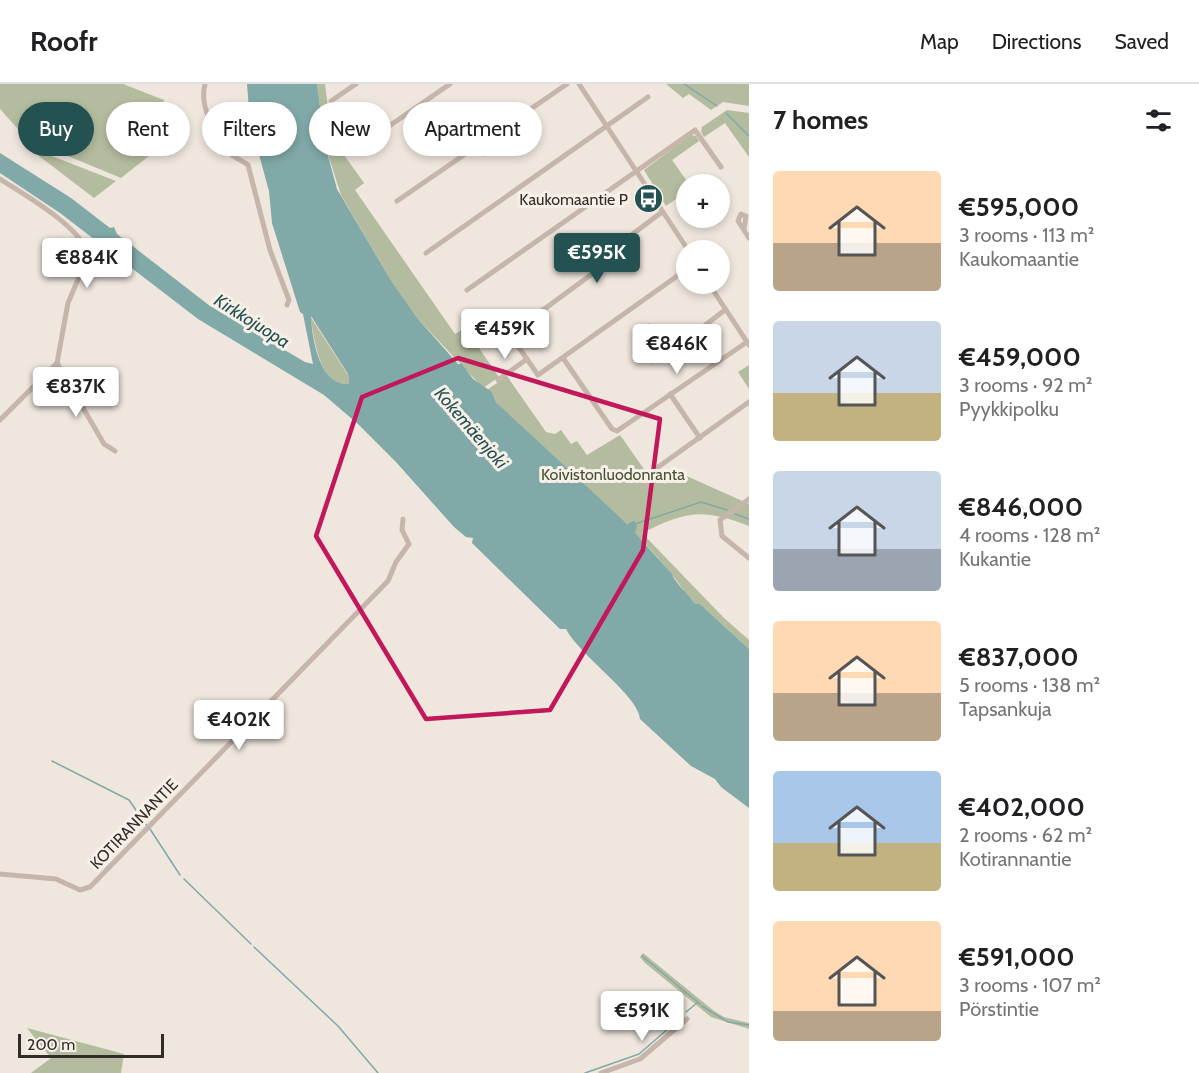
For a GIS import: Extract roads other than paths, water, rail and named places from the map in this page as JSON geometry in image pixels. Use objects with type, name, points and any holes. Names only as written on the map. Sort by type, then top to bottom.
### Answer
[{"type":"street","points":[[205,84],[202,94],[207,112],[230,153],[248,165],[270,250],[289,300],[287,304]]},
{"type":"street","points":[[331,101],[356,84]]},
{"type":"street","points":[[391,125],[450,84]]},
{"type":"street","points":[[397,201],[567,84]]},
{"type":"street","points":[[589,84],[581,86],[681,240]]},
{"type":"street","points":[[426,254],[648,97]]},
{"type":"street","points":[[466,290],[695,129],[721,167]]},
{"type":"street","points":[[0,179],[56,218],[83,241],[87,249],[86,261],[68,303],[57,363],[0,420]]},
{"type":"street","points":[[662,212],[622,242],[611,260],[513,332],[513,339],[538,375],[676,277]]},
{"type":"street","points":[[744,230],[749,238]]},
{"type":"street","points":[[563,358],[612,429],[617,431],[748,344],[715,294]]},
{"type":"street","points":[[670,352],[725,310]]},
{"type":"street","points":[[498,380],[526,359]]},
{"type":"street","points":[[57,363],[104,444],[115,451]]},
{"type":"street","points":[[670,394],[700,438]]},
{"type":"street","points":[[647,485],[645,480],[647,475],[749,402]]},
{"type":"street","points":[[749,499],[720,520],[722,536],[749,558]]},
{"type":"street","name":"KOTIRANNANTIE","points":[[0,874],[56,879],[80,890],[90,887],[388,581],[396,562],[409,544],[402,530],[403,519]]},
{"type":"street","points":[[601,1073],[640,1059],[687,1019]]},
{"type":"water","name":"Kokemäenjoki","points":[[247,84],[317,84],[319,102],[309,102],[309,156],[328,156],[337,189],[392,282],[418,319],[458,364],[462,364],[473,379],[492,392],[496,402],[627,524],[634,520],[637,526],[635,533],[672,574],[694,603],[700,604],[749,649],[749,808],[721,787],[715,779],[691,766],[640,719],[630,699],[583,651],[566,629],[560,629],[472,543],[473,538],[466,537],[454,527],[396,462],[358,424],[324,395],[198,319],[60,213],[0,173],[0,153],[71,198],[110,228],[114,227],[117,234],[210,306],[305,362],[313,364],[303,314],[300,312],[272,223],[269,191],[259,156],[297,156],[297,102],[248,102]],"holes":[[[311,316],[348,374],[349,384],[339,383],[324,369],[313,336]]]},
{"type":"waterway","points":[[684,84],[717,106]]},
{"type":"waterway","points":[[726,113],[749,136]]},
{"type":"waterway","points":[[635,524],[701,502],[727,510]]},
{"type":"waterway","points":[[735,514],[749,519]]},
{"type":"waterway","points":[[52,761],[129,800],[147,826]]},
{"type":"waterway","points":[[150,829],[180,875]]},
{"type":"waterway","points":[[184,879],[251,944]]},
{"type":"waterway","points":[[254,947],[338,1026],[378,1073]]},
{"type":"waterway","points":[[642,956],[700,1004]]},
{"type":"waterway","points":[[686,1012],[697,1003]]},
{"type":"waterway","points":[[702,1006],[728,1022],[749,1025]]},
{"type":"waterway","points":[[585,1073],[639,1054],[683,1016]]},
{"type":"place","name":"Kaukomaantie P","points":[[649,199]]},
{"type":"water label","name":"Kirkkojuopa","points":[[252,321]]},
{"type":"park label","name":"Koivistonluodonranta","points":[[613,474]]}]
